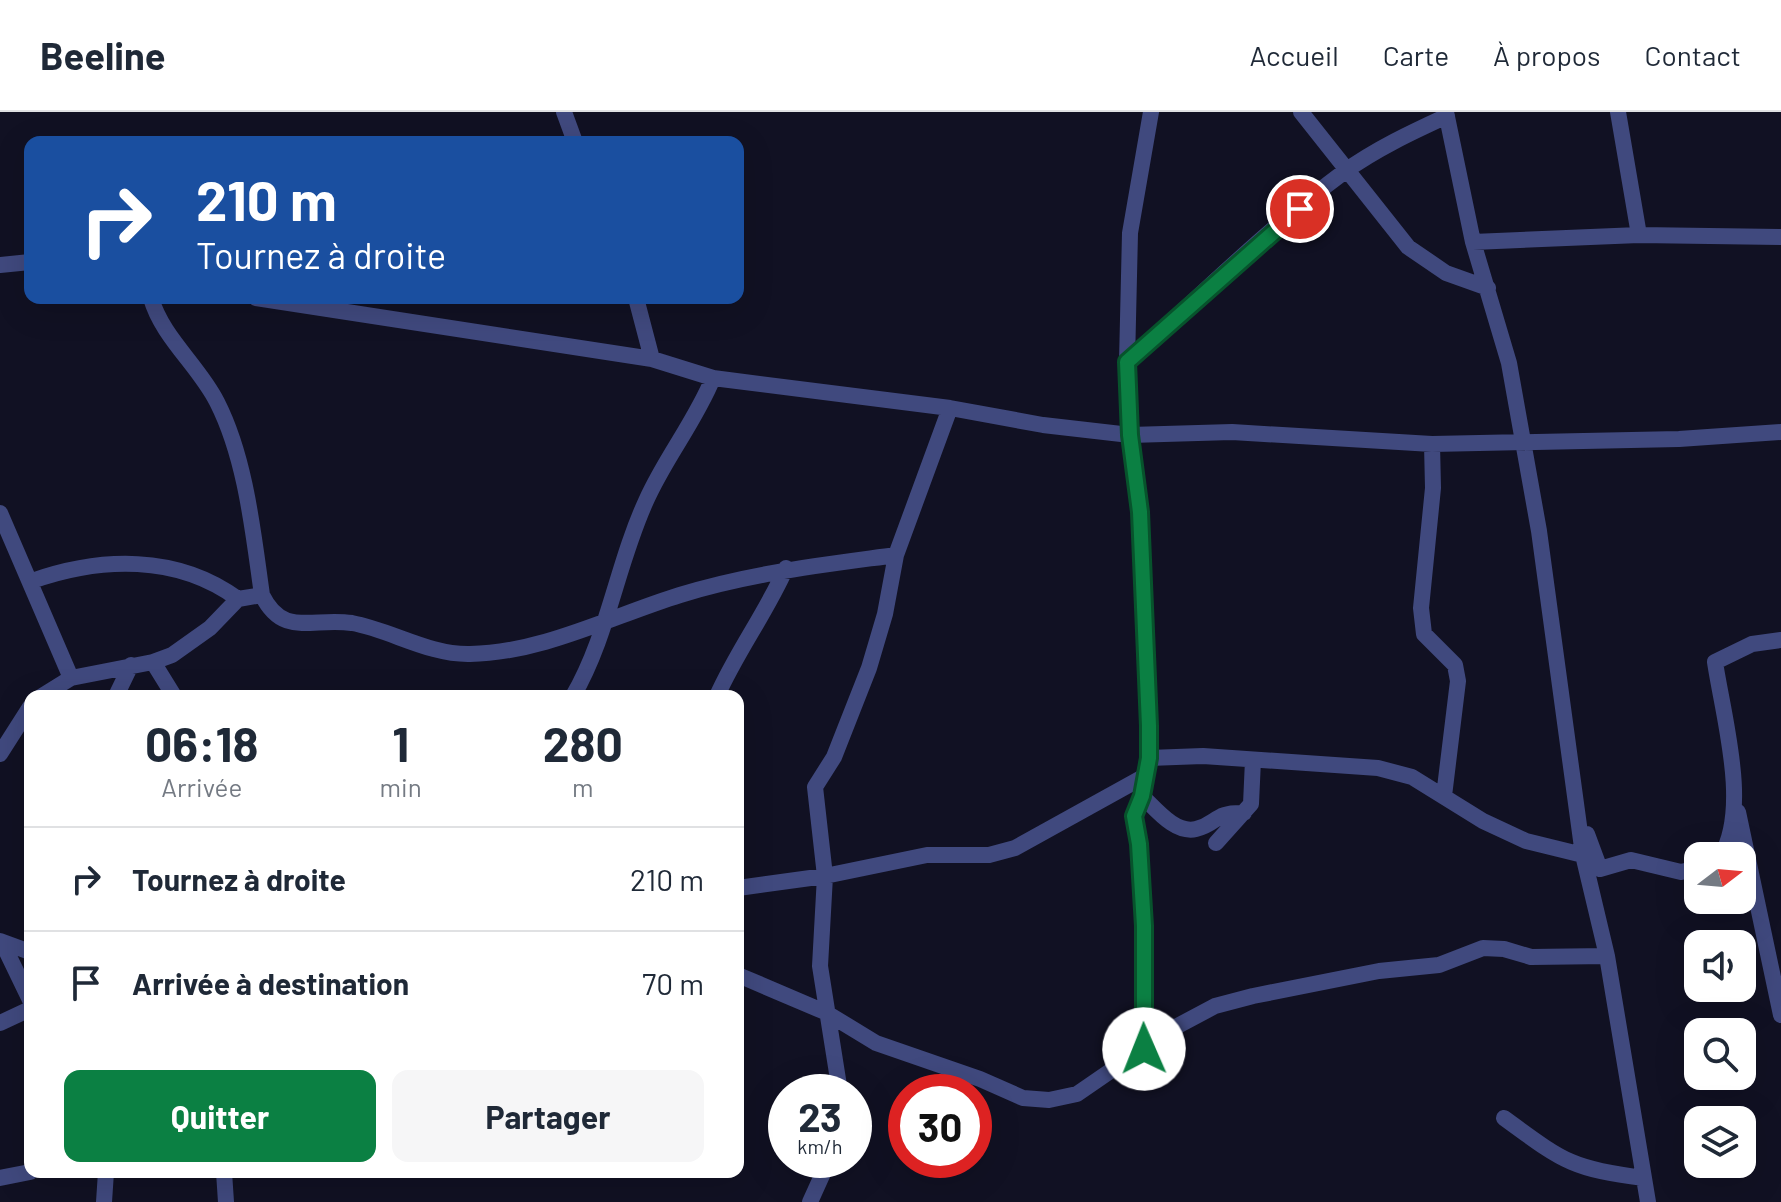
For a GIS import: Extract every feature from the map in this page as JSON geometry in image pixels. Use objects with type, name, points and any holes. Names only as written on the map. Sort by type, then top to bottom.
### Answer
[{"type":"street","points":[[564,112],[573,136]]},
{"type":"street","points":[[1144,1049],[1144,926],[1139,844],[1134,816],[1142,796],[1149,758],[1140,512],[1130,435],[1127,362],[1130,233],[1151,112]]},
{"type":"street","points":[[1301,112],[1408,247],[1446,273],[1488,288]]},
{"type":"street","points":[[1618,112],[1639,235]]},
{"type":"street","points":[[1127,362],[1255,246],[1345,171],[1446,114],[1473,242],[1509,363],[1579,810],[1583,855],[1607,956],[1648,1202]]},
{"type":"street","points":[[1473,242],[1639,235],[1781,237]]},
{"type":"street","points":[[0,265],[24,263]]},
{"type":"street","points":[[154,304],[173,340],[217,402],[234,446],[262,595],[271,613],[284,621],[351,623],[467,654],[543,642],[681,594],[786,568],[896,555]]},
{"type":"street","points":[[295,304],[652,359],[713,378],[1130,435],[1232,432],[1432,444],[1679,439],[1781,432]]},
{"type":"street","points":[[638,304],[652,359]]},
{"type":"street","points":[[577,690],[584,678],[647,499],[675,445],[691,427],[713,378]]},
{"type":"street","points":[[837,1074],[820,966],[825,876],[814,809],[815,787],[834,757],[869,668],[896,555],[950,408]]},
{"type":"street","points":[[1432,444],[1433,488],[1421,608],[1424,634],[1455,665],[1458,681],[1444,796]]},
{"type":"street","points":[[0,513],[32,581],[71,678]]},
{"type":"street","points":[[32,581],[91,564],[160,567],[198,575],[238,599]]},
{"type":"street","points":[[720,690],[732,662],[768,608],[786,568]]},
{"type":"street","points":[[52,690],[71,678],[153,662],[190,644],[238,599],[262,595]]},
{"type":"street","points":[[1781,640],[1752,644],[1715,662],[1734,790],[1781,1015]]},
{"type":"street","points":[[153,662],[170,690]]},
{"type":"street","points":[[119,690],[131,665]]},
{"type":"street","points":[[0,754],[24,716]]},
{"type":"street","points":[[1149,758],[1203,756],[1378,768],[1412,777],[1483,821],[1526,841],[1583,855]]},
{"type":"street","points":[[1216,843],[1251,804],[1253,760]]},
{"type":"street","points":[[744,887],[825,876],[927,855],[989,855],[1015,848],[1145,776]]},
{"type":"street","points":[[1726,842],[1733,824],[1734,790]]},
{"type":"street","points":[[1142,796],[1173,825],[1188,829],[1198,829],[1223,812],[1244,813]]},
{"type":"street","points":[[1579,810],[1600,869],[1631,860],[1684,871]]},
{"type":"street","points":[[1,942],[24,950]]},
{"type":"street","points":[[1,942],[24,988]]},
{"type":"street","points":[[744,978],[825,1012],[876,1043],[980,1079],[1023,1098],[1049,1100],[1077,1094],[1170,1030],[1215,1006],[1379,971],[1439,965],[1483,948],[1504,949],[1531,957],[1607,956]]},
{"type":"street","points":[[0,1023],[24,1012]]},
{"type":"street","points":[[1504,1118],[1563,1161],[1593,1171],[1644,1178]]},
{"type":"street","points":[[0,1178],[24,1173]]},
{"type":"street","points":[[104,1202],[106,1178]]},
{"type":"street","points":[[224,1178],[226,1202]]},
{"type":"street","points":[[810,1202],[821,1178]]},
{"type":"route","points":[[1144,1049],[1144,926],[1139,844],[1134,816],[1142,796],[1149,758],[1149,726],[1142,627],[1140,512],[1130,435],[1127,362],[1300,209]]}]
